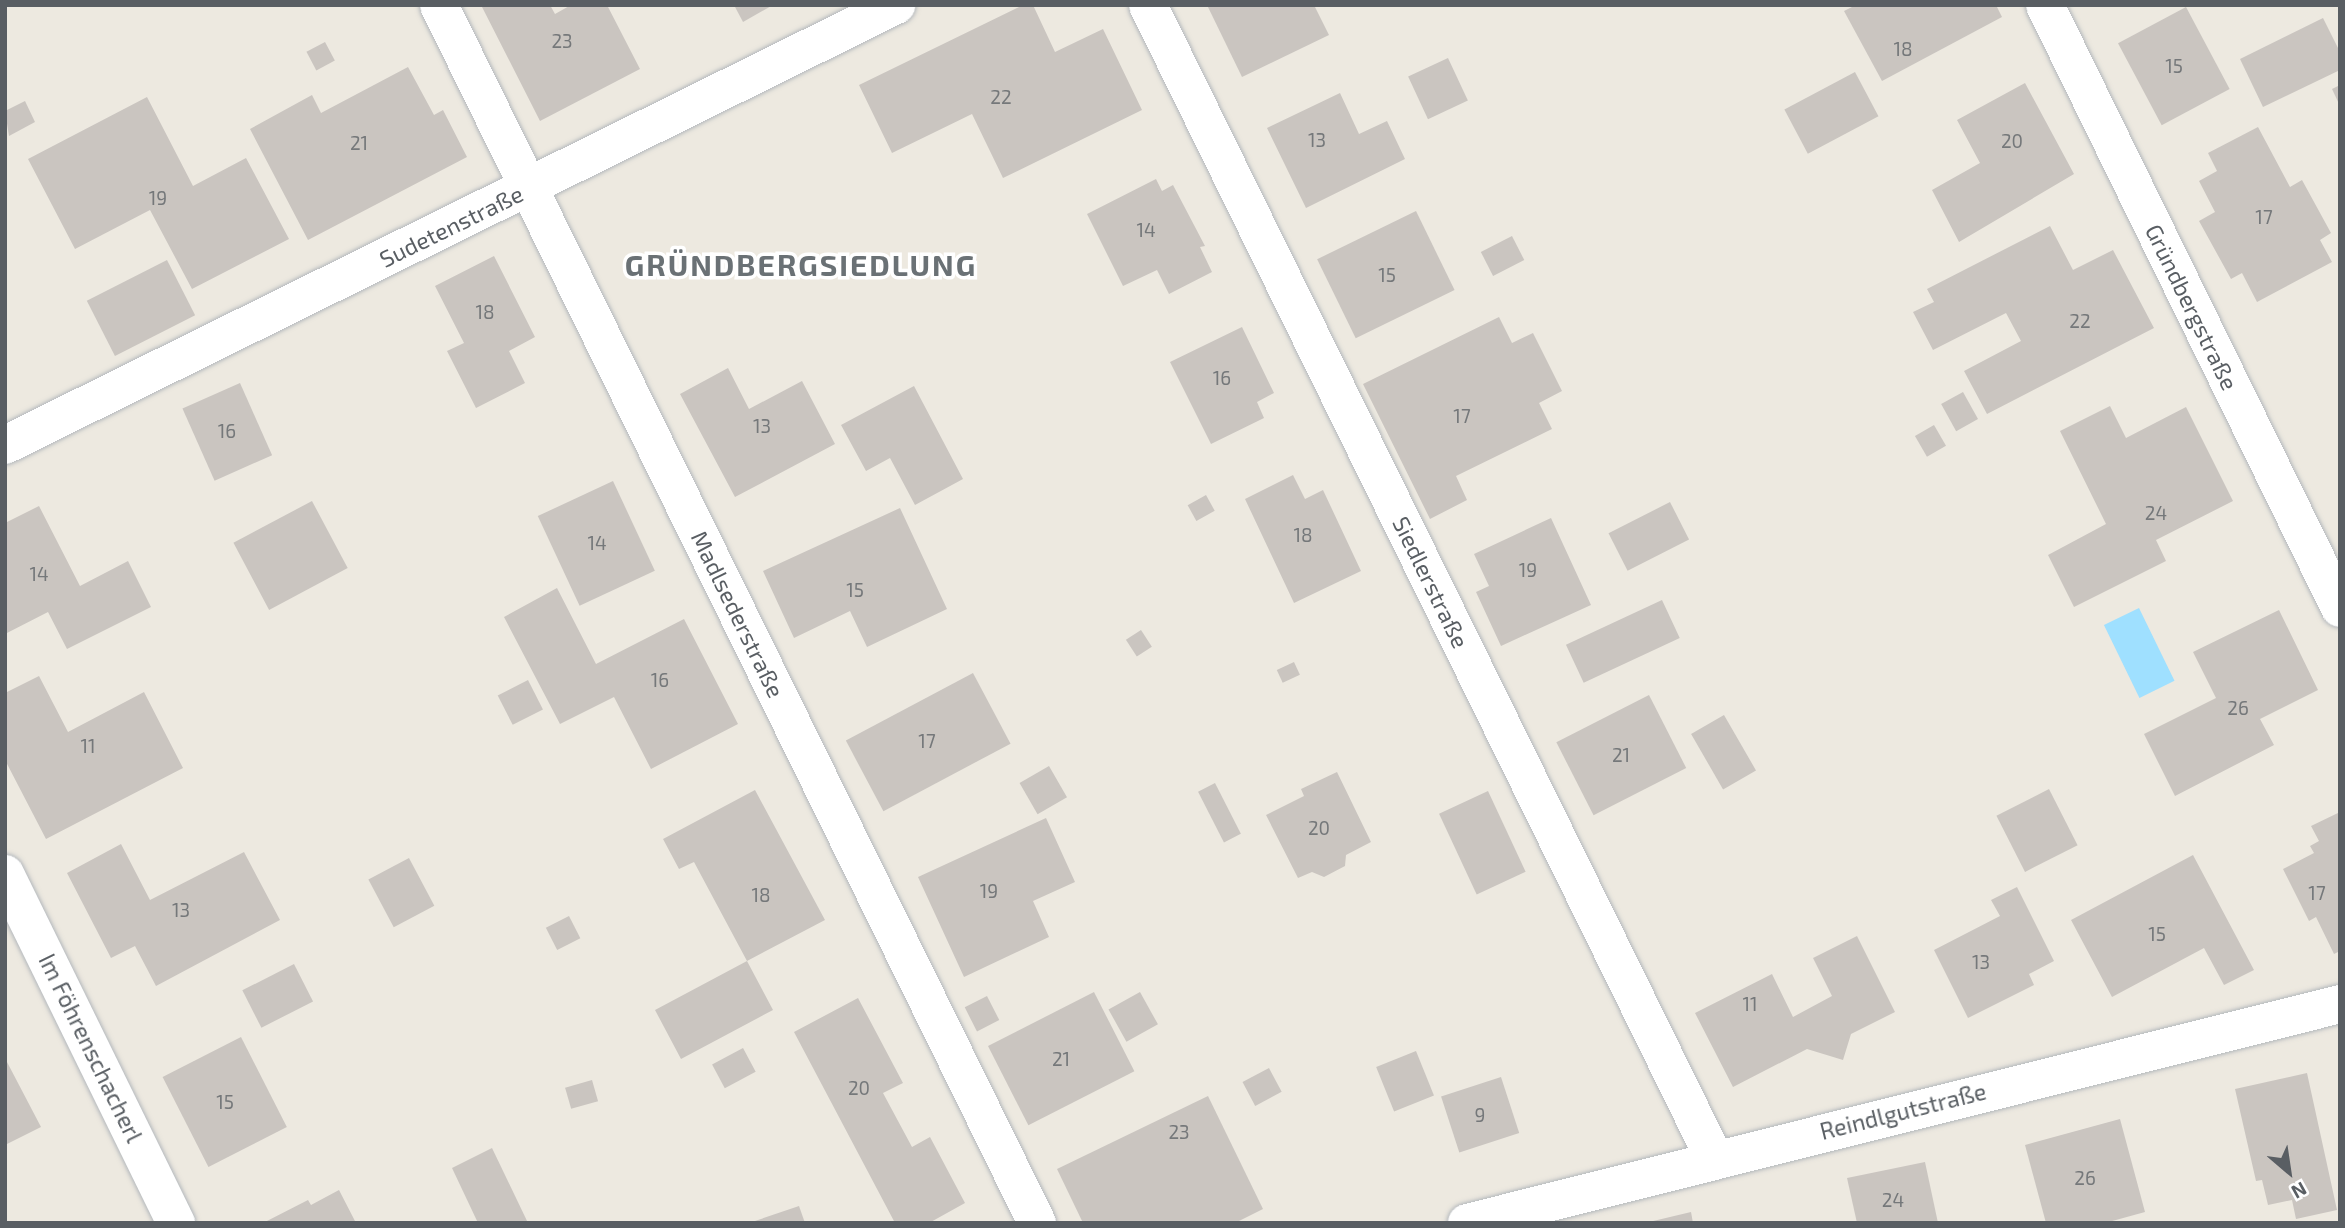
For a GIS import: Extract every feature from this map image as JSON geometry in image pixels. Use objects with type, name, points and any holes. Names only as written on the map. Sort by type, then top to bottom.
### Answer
[{"type":"street","name":"Madlsederstraße","points":[[439,5],[1037,1223]]},
{"type":"street","name":"Sudetenstraße","points":[[5,445],[896,5]]},
{"type":"street","name":"Siedlerstraße","points":[[1147,5],[1714,1158]]},
{"type":"street","name":"Gründbergstraße","points":[[2045,5],[2340,608]]},
{"type":"street","name":"Im Föhrenschacherl","points":[[5,874],[176,1223]]},
{"type":"street","name":"Reindlgutstraße","points":[[1466,1223],[1714,1158],[2340,1003]]},
{"type":"water","points":[[2139,608],[2175,681],[2139,698],[2104,625]]},
{"type":"building","points":[[481,5],[550,5],[555,14],[571,5],[607,5],[640,69],[540,121]]},
{"type":"building","points":[[734,5],[773,5],[743,22]]},
{"type":"building","points":[[1023,5],[1033,5],[1055,52],[1103,29],[1142,110],[1003,178],[972,114],[892,153],[859,85]]},
{"type":"building","points":[[1207,5],[1314,5],[1329,35],[1242,77]]},
{"type":"building","points":[[1856,5],[1996,5],[2002,17],[1882,81],[1844,11]]},
{"type":"building","points":[[2186,7],[2230,89],[2162,125],[2118,43]]},
{"type":"building","points":[[2323,18],[2340,52],[2340,70],[2263,107],[2240,59]]},
{"type":"building","points":[[325,42],[335,61],[316,70],[306,52]]},
{"type":"building","points":[[1448,58],[1468,101],[1428,119],[1408,77]]},
{"type":"building","points":[[408,67],[434,115],[443,110],[467,157],[308,240],[250,129],[312,95],[321,113]]},
{"type":"building","points":[[1855,72],[1878,116],[1808,154],[1784,110]]},
{"type":"building","points":[[2025,83],[2074,174],[1959,242],[1932,190],[1980,163],[1957,120]]},
{"type":"building","points":[[2340,85],[2340,106],[2332,89]]},
{"type":"building","points":[[1340,93],[1359,134],[1387,121],[1405,159],[1306,208],[1267,128]]},
{"type":"building","points":[[147,97],[193,186],[246,158],[289,239],[192,289],[150,210],[75,249],[28,159]]},
{"type":"building","points":[[25,101],[35,122],[9,136],[5,111]]},
{"type":"building","points":[[2258,127],[2290,187],[2302,180],[2331,233],[2320,240],[2332,262],[2257,302],[2242,273],[2231,279],[2199,221],[2215,212],[2199,181],[2217,171],[2208,153]]},
{"type":"building","points":[[1156,179],[1162,191],[1173,185],[1205,246],[1200,247],[1212,272],[1169,294],[1157,270],[1123,286],[1087,214]]},
{"type":"building","points":[[1416,211],[1455,290],[1356,338],[1317,259]]},
{"type":"building","points":[[2050,226],[2073,270],[2113,250],[2154,328],[1987,414],[1964,371],[2021,341],[2006,313],[1933,350],[1913,312],[1934,302],[1927,289]]},
{"type":"building","points":[[1512,236],[1524,260],[1493,276],[1481,252]]},
{"type":"building","points":[[494,256],[535,337],[509,351],[525,383],[476,408],[447,351],[464,343],[435,286]]},
{"type":"building","points":[[167,260],[195,315],[115,356],[87,301]]},
{"type":"building","points":[[1499,317],[1512,343],[1533,333],[1562,391],[1539,403],[1552,429],[1456,476],[1467,500],[1430,519],[1363,384]]},
{"type":"building","points":[[1242,327],[1274,393],[1257,402],[1264,418],[1211,444],[1170,362]]},
{"type":"building","points":[[728,368],[749,409],[802,381],[835,444],[735,497],[680,394]]},
{"type":"building","points":[[240,383],[272,455],[215,481],[182,409]]},
{"type":"building","points":[[914,386],[963,479],[915,505],[890,458],[866,471],[841,425]]},
{"type":"building","points":[[1963,392],[1978,419],[1956,431],[1941,404]]},
{"type":"building","points":[[2110,406],[2126,438],[2186,407],[2233,501],[2156,540],[2166,561],[2074,607],[2048,555],[2106,524],[2060,431]]},
{"type":"building","points":[[1934,425],[1946,446],[1927,457],[1915,436]]},
{"type":"building","points":[[1293,475],[1305,499],[1323,490],[1361,571],[1294,603],[1245,499]]},
{"type":"building","points":[[613,481],[655,571],[580,606],[538,516]]},
{"type":"building","points":[[1206,495],[1215,511],[1196,521],[1188,505]]},
{"type":"building","points":[[312,501],[348,568],[269,610],[233,543]]},
{"type":"building","points":[[1670,502],[1689,539],[1628,571],[1609,533]]},
{"type":"building","points":[[39,506],[80,586],[128,561],[151,607],[67,649],[48,612],[5,634],[5,523]]},
{"type":"building","points":[[900,508],[947,609],[867,647],[850,611],[794,638],[763,571]]},
{"type":"building","points":[[1551,518],[1591,605],[1501,646],[1476,592],[1489,586],[1474,554]]},
{"type":"building","points":[[557,588],[596,664],[684,619],[738,724],[651,769],[614,697],[560,724],[504,617]]},
{"type":"building","points":[[1662,600],[1680,638],[1584,683],[1566,645]]},
{"type":"building","points":[[2279,610],[2318,690],[2260,719],[2274,745],[2175,796],[2144,734],[2216,698],[2193,652]]},
{"type":"building","points":[[1141,630],[1152,647],[1137,657],[1126,640]]},
{"type":"building","points":[[1294,662],[1300,675],[1283,683],[1277,670]]},
{"type":"building","points":[[973,673],[1011,744],[883,811],[846,741]]},
{"type":"building","points":[[39,676],[68,732],[144,692],[183,768],[46,839],[5,760],[5,693]]},
{"type":"building","points":[[528,680],[543,709],[513,725],[498,695]]},
{"type":"building","points":[[1649,695],[1686,768],[1594,815],[1556,742]]},
{"type":"building","points":[[1724,715],[1756,770],[1723,789],[1691,734]]},
{"type":"building","points":[[1049,766],[1067,797],[1038,814],[1020,783]]},
{"type":"building","points":[[1337,772],[1371,842],[1346,855],[1345,866],[1324,877],[1312,872],[1298,878],[1266,815],[1304,796],[1301,789]]},
{"type":"building","points":[[1215,783],[1241,834],[1224,842],[1198,792]]},
{"type":"building","points":[[2049,789],[2078,845],[2025,872],[1996,816]]},
{"type":"building","points":[[755,790],[825,920],[747,961],[694,862],[679,869],[663,839]]},
{"type":"building","points":[[1488,791],[1526,872],[1477,894],[1439,814]]},
{"type":"building","points":[[2340,812],[2340,951],[2334,954],[2316,917],[2309,921],[2283,869],[2314,853],[2310,846],[2319,841],[2311,826]]},
{"type":"building","points":[[1046,818],[1075,882],[1033,901],[1049,937],[964,977],[918,877]]},
{"type":"building","points":[[121,844],[150,900],[244,852],[280,920],[156,986],[135,946],[111,958],[67,873]]},
{"type":"building","points":[[2193,855],[2254,970],[2224,985],[2204,948],[2112,997],[2071,920]]},
{"type":"building","points":[[409,858],[434,906],[394,927],[368,880]]},
{"type":"building","points":[[2017,887],[2054,961],[2029,974],[2034,985],[1968,1018],[1934,950],[2000,916],[1991,900]]},
{"type":"building","points":[[569,916],[580,938],[557,950],[546,928]]},
{"type":"building","points":[[1857,936],[1895,1012],[1851,1034],[1843,1060],[1807,1049],[1733,1087],[1695,1013],[1772,974],[1793,1017],[1832,996],[1813,958]]},
{"type":"building","points":[[747,961],[773,1010],[681,1059],[655,1010]]},
{"type":"building","points":[[294,964],[313,1001],[261,1028],[242,990]]},
{"type":"building","points":[[1094,992],[1134,1071],[1028,1125],[988,1046]]},
{"type":"building","points":[[1140,992],[1158,1024],[1126,1042],[1109,1009]]},
{"type":"building","points":[[987,996],[999,1020],[977,1031],[965,1007]]},
{"type":"building","points":[[858,998],[903,1083],[883,1093],[912,1147],[930,1137],[965,1203],[929,1223],[895,1223],[794,1032]]},
{"type":"building","points":[[241,1037],[287,1127],[208,1167],[163,1077]]},
{"type":"building","points":[[743,1048],[756,1072],[725,1088],[712,1064]]},
{"type":"building","points":[[1416,1051],[1434,1096],[1394,1112],[1376,1067]]},
{"type":"building","points":[[7,1062],[41,1127],[5,1145],[5,1063]]},
{"type":"building","points":[[1269,1068],[1282,1092],[1255,1106],[1243,1082]]},
{"type":"building","points":[[2307,1073],[2337,1210],[2296,1219],[2292,1200],[2268,1205],[2262,1180],[2256,1181],[2235,1089]]},
{"type":"building","points":[[1501,1077],[1519,1133],[1459,1153],[1441,1096]]},
{"type":"building","points":[[592,1080],[598,1101],[571,1109],[565,1088]]},
{"type":"building","points":[[1208,1096],[1263,1209],[1235,1223],[1083,1223],[1057,1169]]},
{"type":"building","points":[[2120,1119],[2145,1212],[2105,1223],[2046,1223],[2025,1145]]},
{"type":"building","points":[[492,1148],[528,1223],[478,1223],[452,1168]]},
{"type":"building","points":[[1925,1162],[1938,1223],[1857,1223],[1847,1178]]},
{"type":"building","points":[[339,1190],[356,1223],[263,1223],[308,1200],[311,1205]]},
{"type":"building","points":[[799,1206],[805,1223],[752,1223],[752,1222]]},
{"type":"building","points":[[1691,1212],[1693,1223],[1649,1223],[1649,1222]]},
{"type":"district","name":"GRÜNDBERGSIEDLUNG","points":[[801,264]]}]
